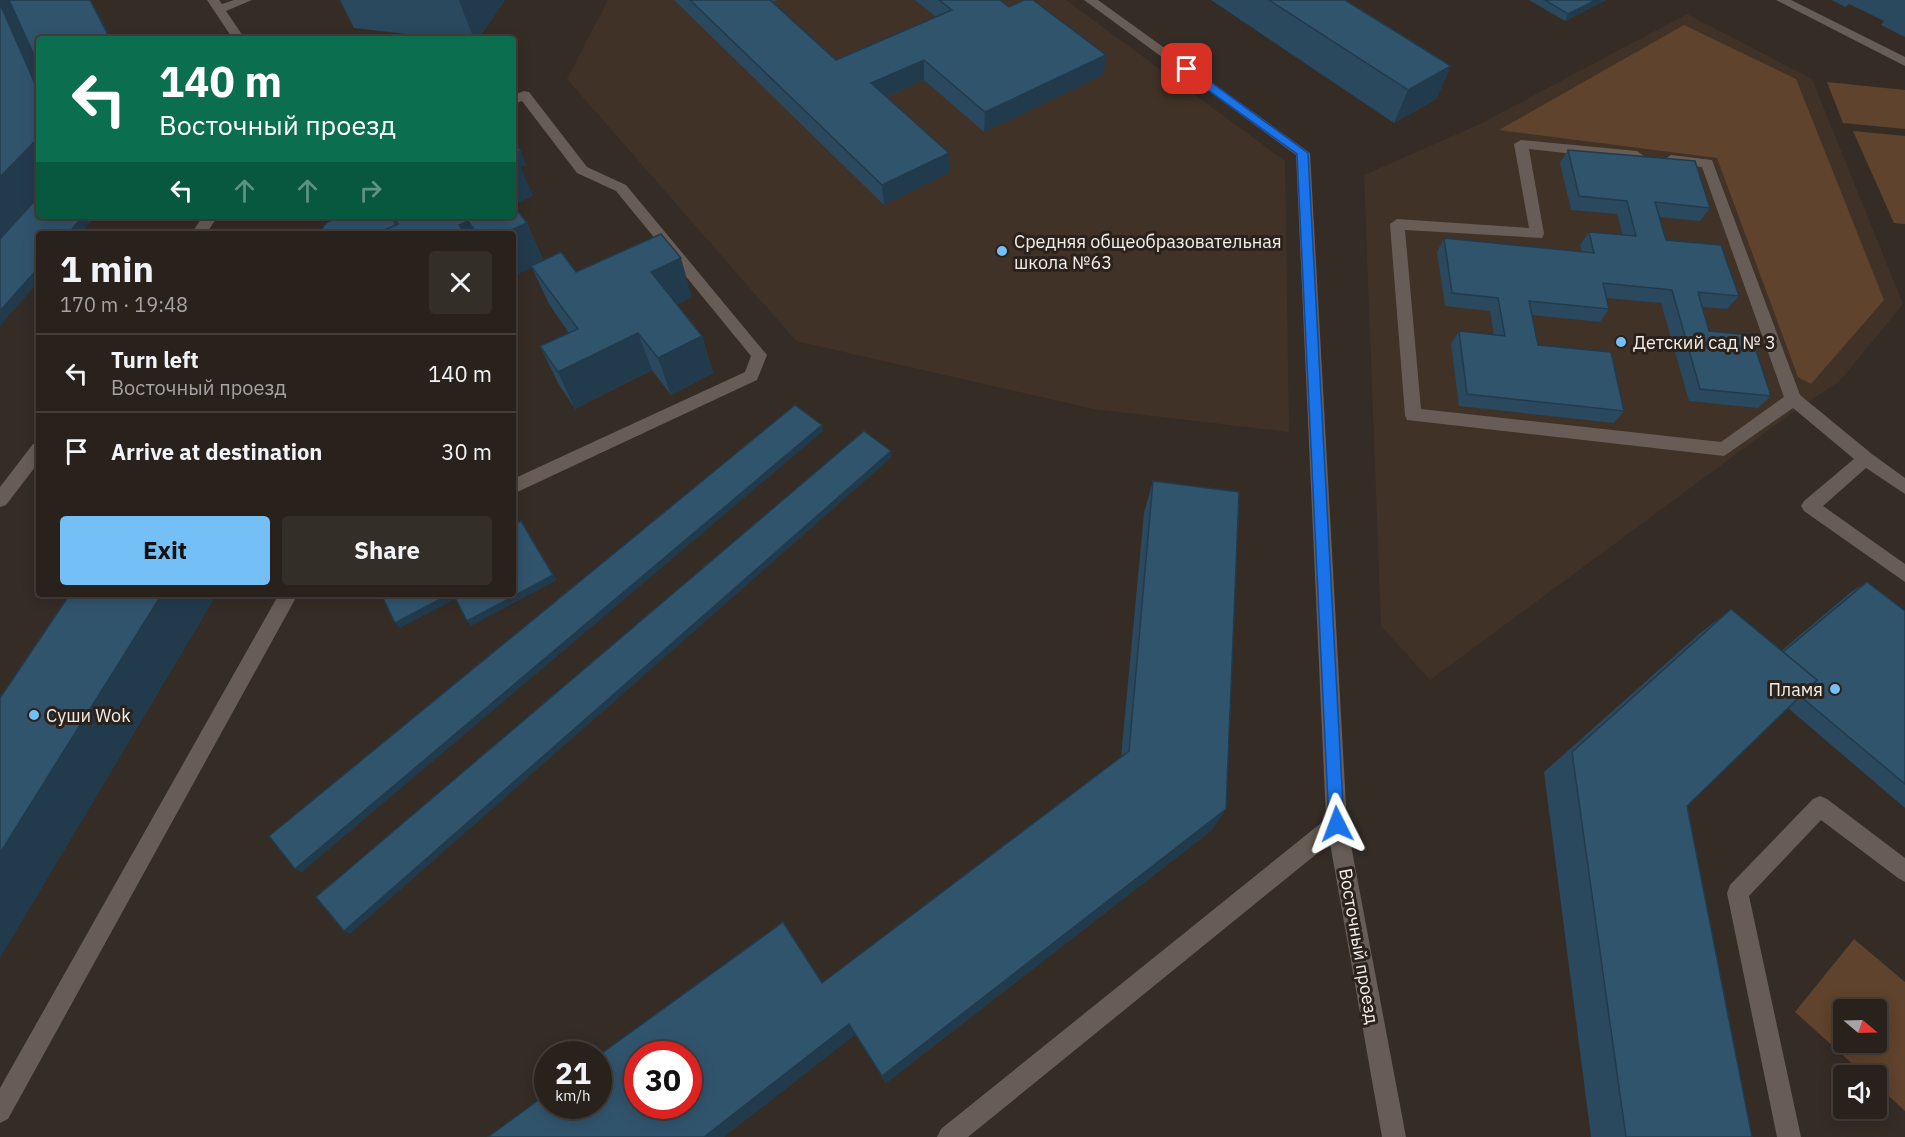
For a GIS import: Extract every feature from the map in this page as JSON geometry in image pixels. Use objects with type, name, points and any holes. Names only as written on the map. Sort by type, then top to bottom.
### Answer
[{"type":"street","points":[[236,36],[216,4],[246,0]]},
{"type":"street","name":"Восточный проезд","points":[[1090,0],[1303,153],[1337,824],[1394,1137]]},
{"type":"street","points":[[1782,0],[1905,62]]},
{"type":"street","points":[[516,99],[524,95],[582,170],[621,188],[759,355],[751,375],[516,486]]},
{"type":"street","points":[[1793,399],[1724,449],[1413,415],[1397,224],[1537,234],[1521,144],[1707,164],[1793,399],[1866,459],[1905,487]]},
{"type":"street","points":[[0,500],[36,453]]},
{"type":"street","points":[[1866,459],[1810,506],[1905,574]]},
{"type":"street","points":[[0,1111],[287,597]]},
{"type":"street","points":[[1789,1137],[1738,893],[1820,806],[1905,870]]},
{"type":"street","points":[[949,1137],[1337,824]]},
{"type":"shaded area","name":"Средняя общеобразовательная школа №63","points":[[608,0],[1066,0],[1285,161],[1289,432],[1094,409],[796,341],[567,79]]},
{"type":"shaded area","name":"Детский сад № 3","points":[[1687,14],[1812,79],[1903,304],[1840,381],[1800,407],[1430,680],[1381,626],[1364,175],[1480,124]]},
{"type":"shaded area","points":[[1684,25],[1796,79],[1884,300],[1811,384],[1798,377],[1717,158],[1499,130]]},
{"type":"shaded area","points":[[1827,82],[1905,90],[1905,129],[1843,123]]},
{"type":"shaded area","points":[[1853,131],[1905,136],[1905,224],[1894,223]]},
{"type":"shaded area","points":[[1854,939],[1905,982],[1905,1111],[1887,1094],[1887,1065],[1854,1065],[1841,1053],[1887,1053],[1887,999],[1833,999],[1833,1046],[1795,1012]]},
{"type":"building","points":[[9,0],[90,0],[108,36],[36,36],[36,59]]},
{"type":"building","points":[[690,0],[770,0],[836,60],[952,10],[939,0],[1000,0],[1009,7],[1024,0],[1033,0],[1106,55],[985,112],[924,60],[871,83],[949,153],[882,185]]},
{"type":"building","points":[[1269,0],[1345,0],[1451,66],[1408,90]]},
{"type":"building","points":[[1545,0],[1596,0],[1568,14]]},
{"type":"building","points":[[0,4],[36,86],[36,140],[0,177]]},
{"type":"building","points":[[1568,150],[1695,161],[1710,208],[1655,202],[1666,240],[1721,245],[1739,296],[1698,292],[1709,331],[1751,335],[1771,396],[1700,389],[1672,290],[1603,283],[1609,309],[1529,301],[1538,345],[1611,352],[1624,411],[1467,394],[1459,331],[1505,336],[1498,298],[1452,293],[1444,238],[1594,253],[1589,232],[1636,236],[1627,201],[1579,196]]},
{"type":"building","points":[[36,199],[36,219],[80,219],[70,231],[36,231],[36,270],[0,311],[0,239]]},
{"type":"building","points":[[516,209],[527,223],[509,231],[475,231],[468,221],[459,225],[463,231],[382,231],[398,224],[395,219],[516,219]]},
{"type":"building","points":[[335,219],[393,219],[396,225],[382,231],[320,231],[326,223]]},
{"type":"building","points":[[661,234],[681,258],[651,272],[702,336],[658,358],[638,333],[558,372],[540,346],[578,329],[531,266],[561,252],[576,272]]},
{"type":"building","points":[[795,405],[822,425],[295,869],[269,836]]},
{"type":"building","points":[[864,431],[891,451],[344,931],[316,897]]},
{"type":"building","points":[[1153,481],[1239,492],[1226,809],[882,1076],[849,1024],[704,1137],[488,1137],[534,1103],[534,1119],[612,1119],[612,1046],[783,922],[822,983],[1129,751]]},
{"type":"building","points":[[521,521],[553,575],[516,595],[516,524]]},
{"type":"building","name":"Пламя","points":[[1867,582],[1905,611],[1905,784],[1800,696],[1817,680],[1783,652]]},
{"type":"building","points":[[68,597],[160,597],[0,853],[0,698]]},
{"type":"building","points":[[382,597],[444,597],[395,623]]},
{"type":"building","points":[[455,597],[512,597],[467,621]]},
{"type":"building","points":[[1731,609],[1817,680],[1687,806],[1752,1137],[1626,1137],[1572,752]]},
{"type":"place","name":"Средняя общеобразовательная школа №63","points":[[1002,251]]},
{"type":"place","name":"Детский сад № 3","points":[[1621,342]]},
{"type":"place","name":"Пламя","points":[[1835,689]]},
{"type":"place","name":"Суши Wok","points":[[34,715]]},
{"type":"route","points":[[1187,69],[1303,153],[1337,824]]}]
